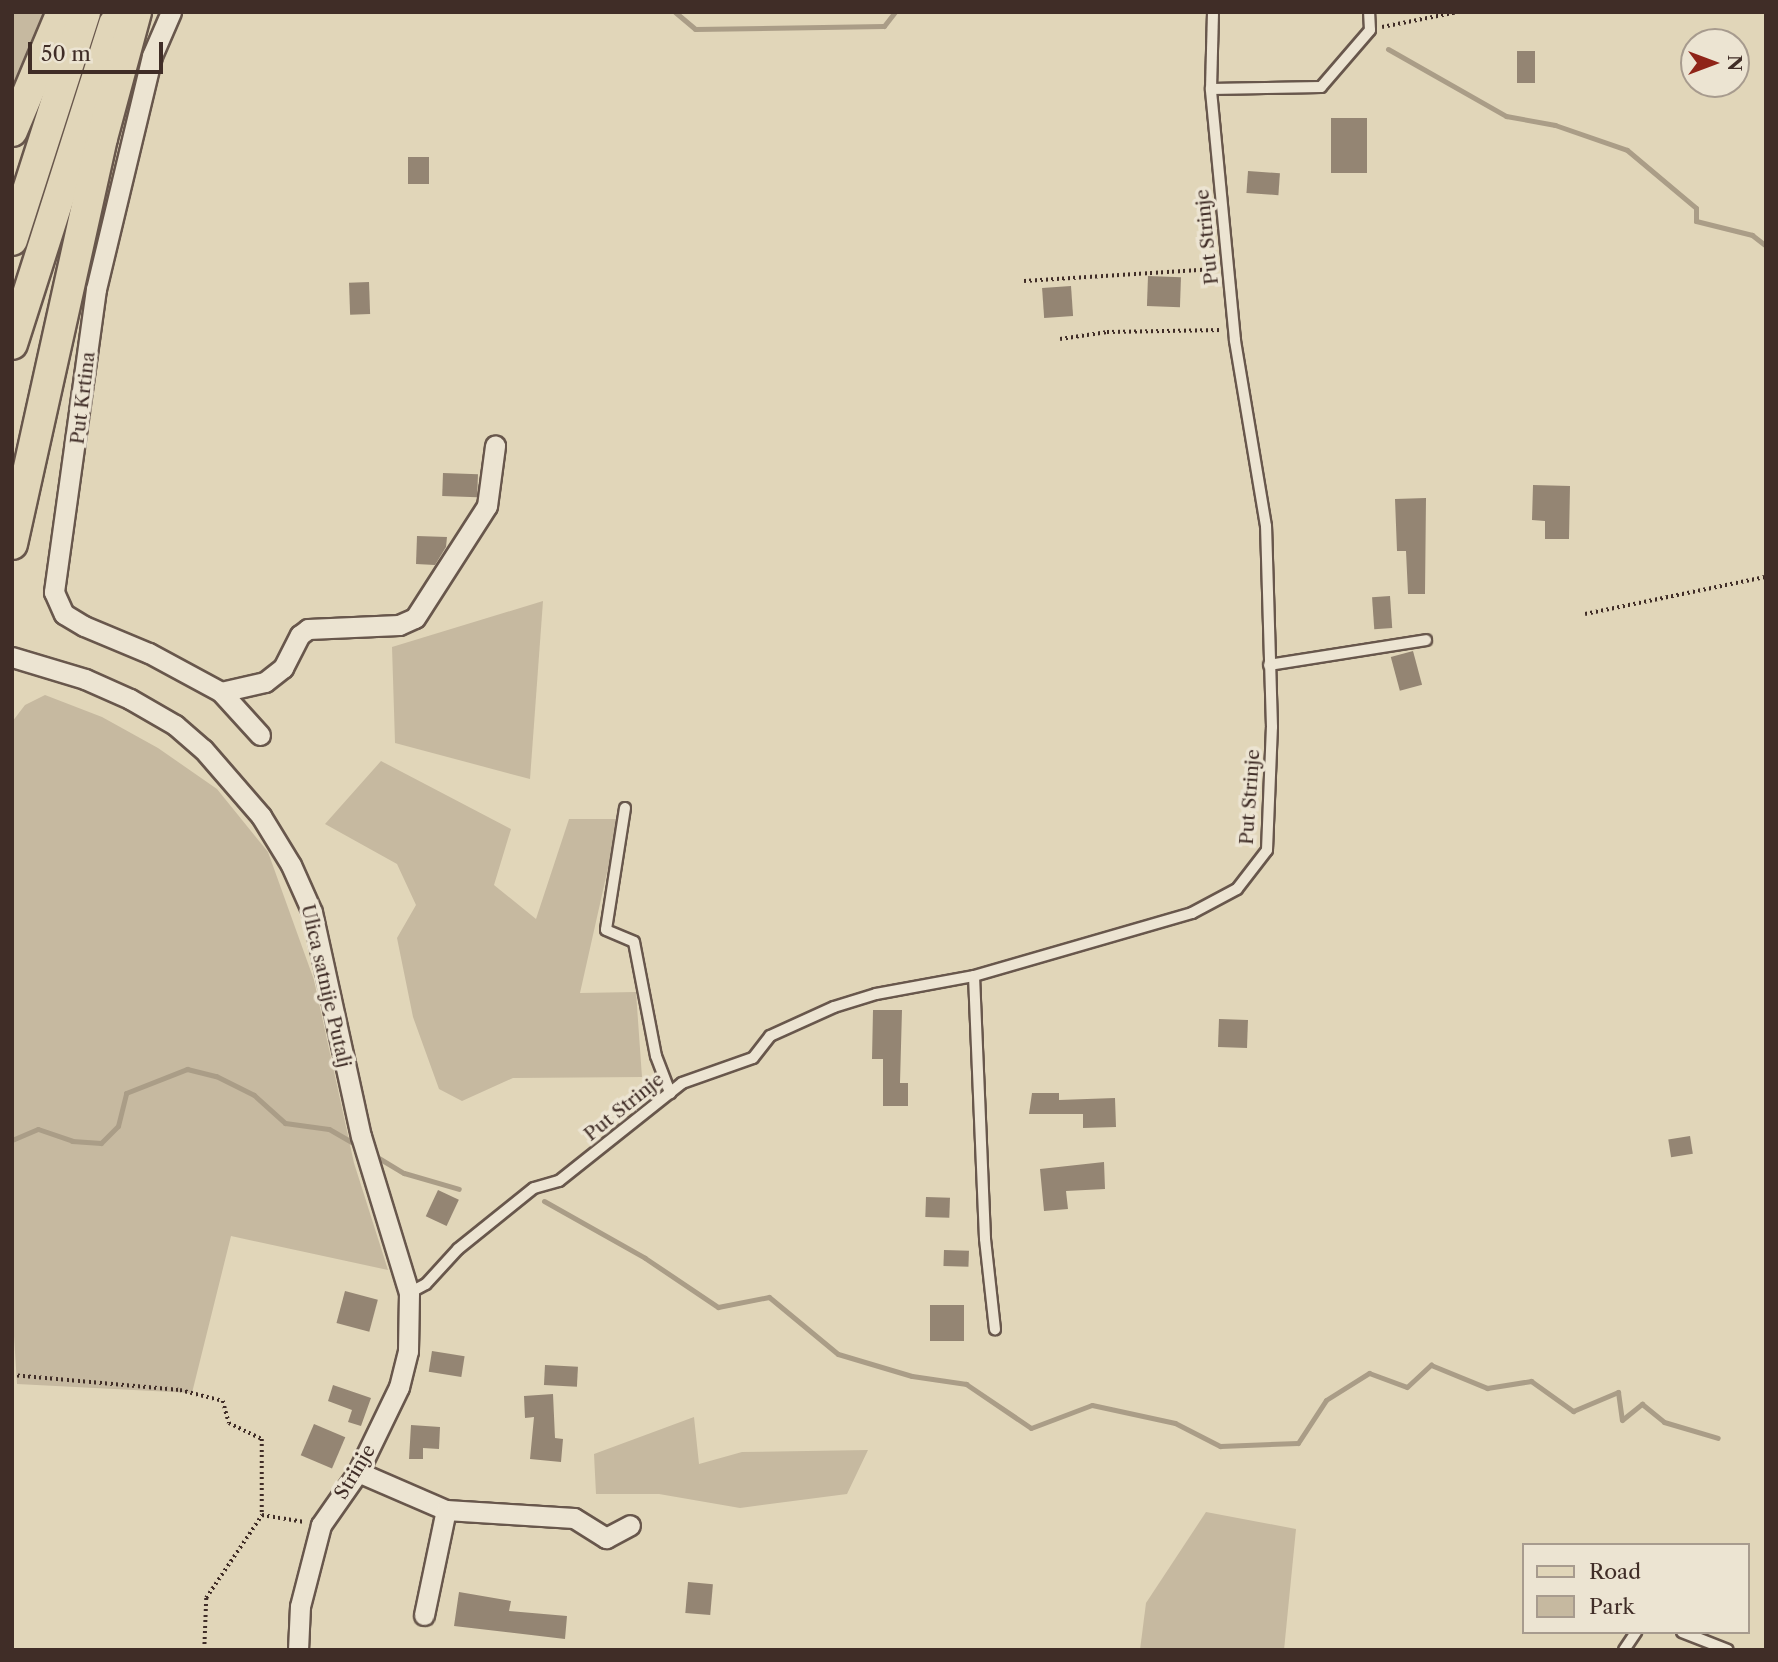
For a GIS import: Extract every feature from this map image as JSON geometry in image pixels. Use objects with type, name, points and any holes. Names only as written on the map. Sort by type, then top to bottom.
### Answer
[{"type":"main road","points":[[12,131],[62,12]]},
{"type":"main road","points":[[12,240],[85,12]]},
{"type":"main road","points":[[12,344],[118,12]]},
{"type":"main road","points":[[12,544],[102,138],[136,12]]},
{"type":"street","name":"Put Krtina","points":[[171,12],[152,56],[96,289],[54,592],[64,614],[84,626],[149,653],[221,692],[260,735]]},
{"type":"street","points":[[221,692],[265,682],[283,668],[300,635],[308,629],[399,625],[415,618],[487,506],[495,446]]},
{"type":"street","name":"Ulica satnije Putalj","points":[[12,657],[85,679],[175,725],[203,749],[261,816],[291,865],[312,912],[361,1136],[410,1293]]},
{"type":"street","name":"Strinje","points":[[298,1650],[300,1606],[321,1525],[358,1472],[399,1387],[408,1351],[410,1293]]},
{"type":"street","points":[[358,1472],[446,1510],[574,1518],[606,1538],[630,1525]]},
{"type":"street","points":[[424,1615],[446,1510]]},
{"type":"lane","name":"Put Strinje","points":[[410,1293],[426,1284],[458,1249],[534,1188],[559,1181],[682,1083],[753,1058],[770,1036],[834,1007],[974,976],[1192,913],[1237,889],[1267,850],[1272,727],[1266,526],[1234,330],[1212,89],[1213,12]]},
{"type":"lane","points":[[1212,89],[1321,87],[1370,30],[1369,12]]},
{"type":"lane","points":[[1269,665],[1426,640]]},
{"type":"lane","points":[[625,808],[606,930],[634,942],[656,1056],[670,1093]]},
{"type":"lane","points":[[974,976],[985,1239],[995,1329]]},
{"type":"lane","points":[[1624,1650],[1635,1634]]},
{"type":"lane","points":[[1687,1634],[1728,1650]]},
{"type":"path","points":[[1370,30],[1458,12]]},
{"type":"path","points":[[1024,281],[1228,269]]},
{"type":"path","points":[[1060,339],[1107,332],[1234,330]]},
{"type":"path","points":[[1585,614],[1766,577]]},
{"type":"path","points":[[12,1375],[180,1390],[223,1402],[229,1423],[262,1439],[262,1515],[206,1598],[204,1650]]},
{"type":"path","points":[[262,1515],[321,1525]]},
{"type":"green space","points":[[12,12],[51,12],[12,109]]},
{"type":"green space","points":[[543,601],[530,779],[395,743],[392,647]]},
{"type":"green space","points":[[45,695],[102,717],[158,748],[217,789],[268,852],[314,980],[354,1163],[388,1270],[231,1236],[192,1393],[17,1384],[12,1304],[12,722],[25,705]]},
{"type":"green space","points":[[381,761],[511,829],[494,885],[536,919],[569,819],[619,819],[580,993],[636,992],[642,1077],[513,1078],[462,1101],[439,1089],[413,1017],[397,938],[416,905],[397,864],[325,824]]},
{"type":"green space","points":[[694,1417],[699,1464],[742,1452],[868,1450],[847,1494],[740,1508],[659,1494],[596,1494],[594,1454]]},
{"type":"green space","points":[[1206,1512],[1296,1529],[1284,1650],[1140,1650],[1146,1603]]},
{"type":"building","points":[[1517,51],[1535,51],[1535,83],[1517,83]]},
{"type":"building","points":[[1331,118],[1367,118],[1367,173],[1331,173]]},
{"type":"building","points":[[408,157],[429,157],[429,184],[408,184]]},
{"type":"building","points":[[1248,171],[1280,173],[1278,195],[1246,193]]},
{"type":"building","points":[[1148,276],[1181,277],[1180,307],[1147,306]]},
{"type":"building","points":[[369,282],[370,314],[350,315],[349,283]]},
{"type":"building","points":[[1071,286],[1073,316],[1044,318],[1042,288]]},
{"type":"building","points":[[443,473],[478,474],[477,497],[442,496]]},
{"type":"building","points":[[1533,485],[1570,486],[1569,539],[1545,539],[1545,521],[1532,520]]},
{"type":"building","points":[[1426,498],[1425,594],[1408,594],[1406,551],[1397,551],[1395,499]]},
{"type":"building","points":[[417,536],[447,537],[446,547],[435,565],[416,564]]},
{"type":"building","points":[[1390,596],[1392,628],[1374,629],[1372,597]]},
{"type":"building","points":[[1413,651],[1422,685],[1400,691],[1391,657]]},
{"type":"building","points":[[873,1010],[902,1010],[900,1083],[908,1083],[908,1106],[883,1106],[883,1059],[872,1059]]},
{"type":"building","points":[[1219,1019],[1248,1020],[1247,1048],[1218,1047]]},
{"type":"building","points":[[1032,1093],[1059,1093],[1059,1100],[1115,1098],[1116,1127],[1083,1128],[1083,1114],[1029,1114]]},
{"type":"building","points":[[1690,1136],[1693,1154],[1671,1157],[1668,1139]]},
{"type":"building","points":[[1104,1162],[1105,1189],[1066,1191],[1068,1209],[1044,1211],[1040,1169]]},
{"type":"building","points":[[438,1190],[459,1200],[447,1226],[426,1216]]},
{"type":"building","points":[[926,1197],[950,1198],[949,1218],[925,1217]]},
{"type":"building","points":[[944,1250],[969,1251],[968,1267],[943,1266]]},
{"type":"building","points":[[345,1291],[378,1300],[369,1332],[336,1323]]},
{"type":"building","points":[[930,1305],[964,1305],[964,1341],[930,1341]]},
{"type":"building","points":[[432,1351],[465,1356],[461,1377],[429,1372]]},
{"type":"building","points":[[545,1365],[578,1367],[577,1387],[544,1385]]},
{"type":"building","points":[[333,1385],[371,1398],[361,1426],[348,1422],[352,1410],[328,1401]]},
{"type":"building","points":[[553,1394],[555,1438],[563,1439],[561,1462],[530,1459],[534,1417],[525,1418],[524,1396]]},
{"type":"building","points":[[314,1424],[345,1437],[332,1469],[301,1455]]},
{"type":"building","points":[[411,1425],[440,1427],[439,1449],[423,1448],[423,1459],[409,1459]]},
{"type":"building","points":[[688,1582],[713,1584],[710,1615],[685,1613]]},
{"type":"building","points":[[459,1592],[511,1601],[509,1611],[567,1616],[565,1639],[454,1626]]},
{"type":"waterway","points":[[675,12],[695,29],[884,26],[895,12]]},
{"type":"waterway","points":[[1388,49],[1506,116],[1555,125],[1627,150],[1696,208],[1696,221],[1752,235],[1766,246]]},
{"type":"waterway","points":[[12,1140],[38,1129],[72,1141],[101,1143],[118,1126],[126,1093],[187,1069],[216,1076],[254,1095],[285,1123],[329,1129],[357,1145]]},
{"type":"waterway","points":[[372,1154],[404,1173],[459,1189]]},
{"type":"waterway","points":[[544,1201],[645,1258],[718,1307],[769,1297],[838,1354],[912,1376],[966,1384],[1031,1428],[1092,1405],[1175,1423],[1220,1446],[1298,1443],[1326,1400],[1369,1373],[1407,1387],[1431,1365],[1487,1388],[1531,1381],[1573,1411],[1618,1392],[1622,1420],[1642,1404],[1664,1422],[1718,1438]]}]
